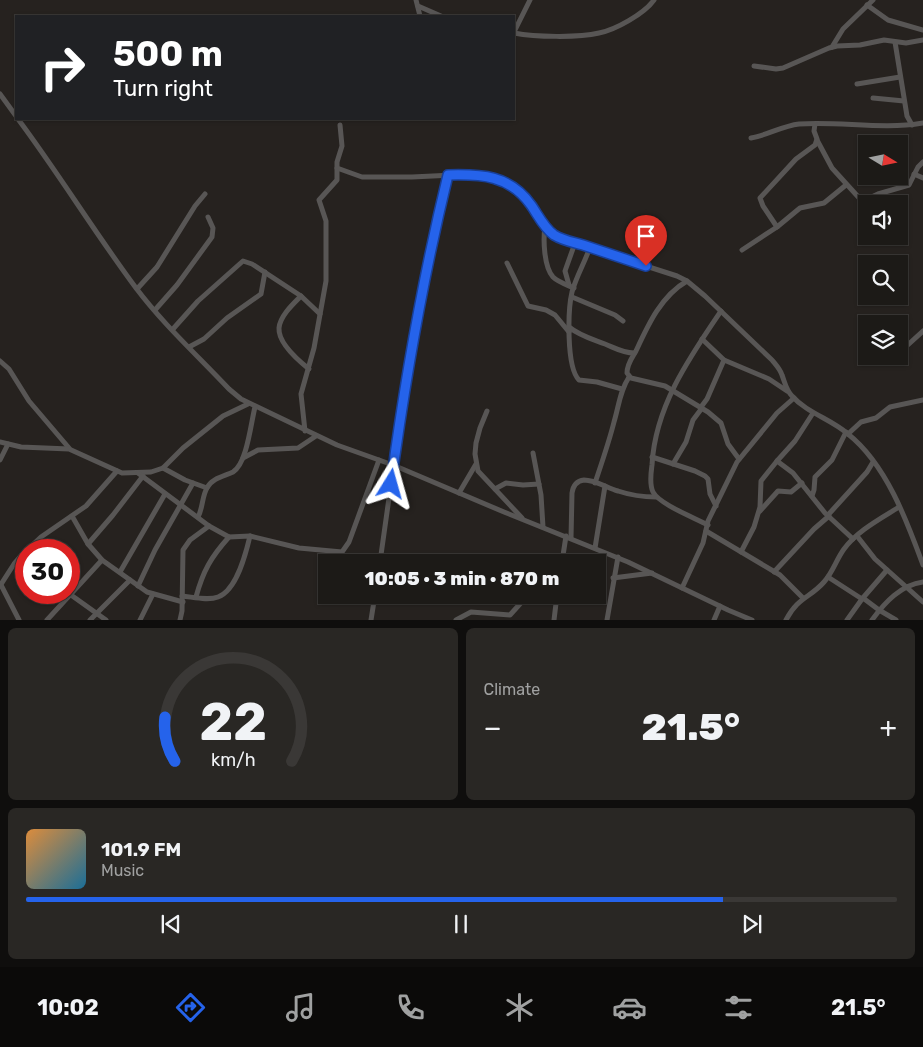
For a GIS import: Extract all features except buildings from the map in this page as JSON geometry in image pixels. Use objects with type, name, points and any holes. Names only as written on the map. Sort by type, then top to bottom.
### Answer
[{"type":"street","points":[[515,30],[530,0]]},
{"type":"street","points":[[515,32],[561,36],[598,34],[633,18],[648,8],[654,0]]},
{"type":"street","points":[[832,47],[842,29],[872,0]]},
{"type":"street","points":[[417,3],[439,15]]},
{"type":"street","points":[[866,6],[888,20],[923,30]]},
{"type":"street","points":[[754,66],[783,68],[832,47],[866,45],[884,40],[906,43],[923,40]]},
{"type":"street","points":[[895,42],[907,116],[912,125]]},
{"type":"street","points":[[857,84],[900,77]]},
{"type":"street","points":[[0,94],[15,114]]},
{"type":"street","points":[[873,98],[904,101]]},
{"type":"street","points":[[19,120],[49,159],[81,211],[137,289],[229,389],[248,404],[316,436],[393,465],[618,557],[751,619]]},
{"type":"street","points":[[751,138],[765,135],[787,126],[815,124],[912,125],[923,123]]},
{"type":"street","points":[[815,124],[814,131],[817,140],[832,168],[859,199],[865,200],[909,184],[918,166],[923,162]]},
{"type":"street","points":[[305,431],[301,394],[309,369],[326,281],[326,221],[319,200],[337,180],[337,168],[342,146],[340,125]]},
{"type":"street","points":[[777,227],[760,198],[796,160],[815,145],[817,140]]},
{"type":"street","points":[[337,168],[362,176],[484,175],[494,177],[511,186],[525,197],[546,227],[562,240],[677,276],[687,281],[772,360],[782,375],[788,391]]},
{"type":"street","points":[[914,174],[923,178]]},
{"type":"street","points":[[381,554],[412,340],[448,175]]},
{"type":"street","points":[[742,250],[777,227],[800,208],[824,203],[846,185]]},
{"type":"street","points":[[137,289],[157,267],[195,206],[205,194]]},
{"type":"street","points":[[155,310],[212,237],[213,228],[208,217]]},
{"type":"street","points":[[546,227],[544,236],[548,267],[554,278],[572,287]]},
{"type":"street","points":[[576,243],[565,271],[572,287],[569,346],[573,372],[578,379],[622,389]]},
{"type":"street","points":[[572,287],[590,248]]},
{"type":"street","points":[[173,329],[198,301],[241,262],[247,261],[301,296],[320,314]]},
{"type":"street","points":[[507,264],[528,306],[546,310],[555,315],[569,330],[589,339],[623,352],[634,353]]},
{"type":"street","points":[[189,347],[204,339],[226,318],[259,296],[265,272]]},
{"type":"street","points":[[596,482],[622,389],[629,377],[627,369],[634,353],[649,322],[666,298],[687,281]]},
{"type":"street","points":[[301,296],[281,321],[279,333],[293,355],[309,369]]},
{"type":"street","points":[[572,297],[615,315],[623,321]]},
{"type":"street","points":[[721,311],[687,362],[658,427],[652,457],[652,490],[656,497],[664,503],[780,575],[803,598]]},
{"type":"street","points":[[908,345],[923,331]]},
{"type":"street","points":[[702,339],[724,360],[769,379],[788,391],[813,413],[835,424],[861,446],[887,482],[923,565]]},
{"type":"street","points":[[673,464],[686,442],[693,420],[701,408],[724,360]]},
{"type":"street","points":[[0,361],[9,369],[28,402],[69,449],[122,473],[141,474],[158,471],[223,416],[248,404]]},
{"type":"street","points":[[629,377],[653,382],[673,390],[701,408],[721,423],[728,444],[739,459]]},
{"type":"street","points":[[682,588],[703,543],[716,506],[739,459],[777,413],[794,398]]},
{"type":"street","points":[[812,496],[815,477],[832,460],[847,433],[860,422],[876,418],[890,407],[923,400]]},
{"type":"street","points":[[198,517],[203,507],[207,488],[214,480],[234,471],[239,466],[255,407]]},
{"type":"street","points":[[487,411],[476,443],[478,471],[524,520]]},
{"type":"street","points":[[741,552],[754,527],[758,514],[761,481],[776,461],[795,441],[813,413]]},
{"type":"street","points":[[242,458],[258,450],[298,448],[316,436]]},
{"type":"street","points":[[0,442],[36,449],[69,449]]},
{"type":"street","points":[[0,460],[8,444]]},
{"type":"street","points":[[533,454],[539,484],[543,527]]},
{"type":"street","points":[[652,457],[705,476],[708,479],[710,494],[716,506]]},
{"type":"street","points":[[141,474],[181,506],[209,526],[229,537],[250,536],[299,548],[342,552],[348,542],[379,460]]},
{"type":"street","points":[[776,461],[802,484],[828,515],[923,602]]},
{"type":"street","points":[[774,572],[867,472],[873,462]]},
{"type":"street","points":[[459,493],[476,464]]},
{"type":"street","points":[[162,468],[192,483],[207,488]]},
{"type":"street","points":[[39,539],[86,506],[117,471]]},
{"type":"street","points":[[88,544],[113,515],[141,474]]},
{"type":"street","points":[[564,554],[568,537],[573,487],[576,483],[585,480],[596,482],[617,491],[656,497]]},
{"type":"street","points":[[138,586],[155,550],[192,483]]},
{"type":"street","points":[[496,489],[506,483],[539,484]]},
{"type":"street","points":[[758,514],[775,493],[778,491],[791,492],[802,484]]},
{"type":"street","points":[[595,548],[605,486]]},
{"type":"street","points":[[120,572],[165,494]]},
{"type":"street","points":[[786,620],[794,605],[822,584],[828,577],[844,549],[855,538],[875,522],[899,507]]},
{"type":"street","points":[[72,516],[88,544],[102,560],[138,586],[153,594],[183,602]]},
{"type":"street","points":[[180,620],[183,602],[183,550],[190,540],[209,526]]},
{"type":"street","points":[[182,596],[213,598],[225,593],[243,564],[250,536]]},
{"type":"street","points":[[196,597],[203,573],[219,548],[229,537]]},
{"type":"street","points":[[607,620],[618,557]]},
{"type":"street","points":[[80,585],[102,560]]},
{"type":"street","points":[[15,563],[0,585],[19,620]]},
{"type":"street","points":[[847,620],[862,598],[887,570]]},
{"type":"street","points":[[614,578],[652,572]]},
{"type":"street","points":[[828,577],[896,620]]},
{"type":"street","points":[[90,620],[130,580]]},
{"type":"street","points":[[872,620],[879,610],[906,586],[923,582]]},
{"type":"street","points":[[140,620],[153,594]]},
{"type":"street","points":[[80,601],[106,620]]},
{"type":"street","points":[[47,620],[62,604]]},
{"type":"street","points":[[371,620],[374,604]]},
{"type":"street","points":[[456,620],[464,614],[471,612],[510,614],[519,604]]},
{"type":"street","points":[[554,620],[555,604]]},
{"type":"street","points":[[714,620],[720,606]]},
{"type":"route","points":[[391,484],[412,340],[448,175],[474,174],[494,177],[511,186],[525,197],[547,229],[562,240],[581,244],[646,266]]}]
